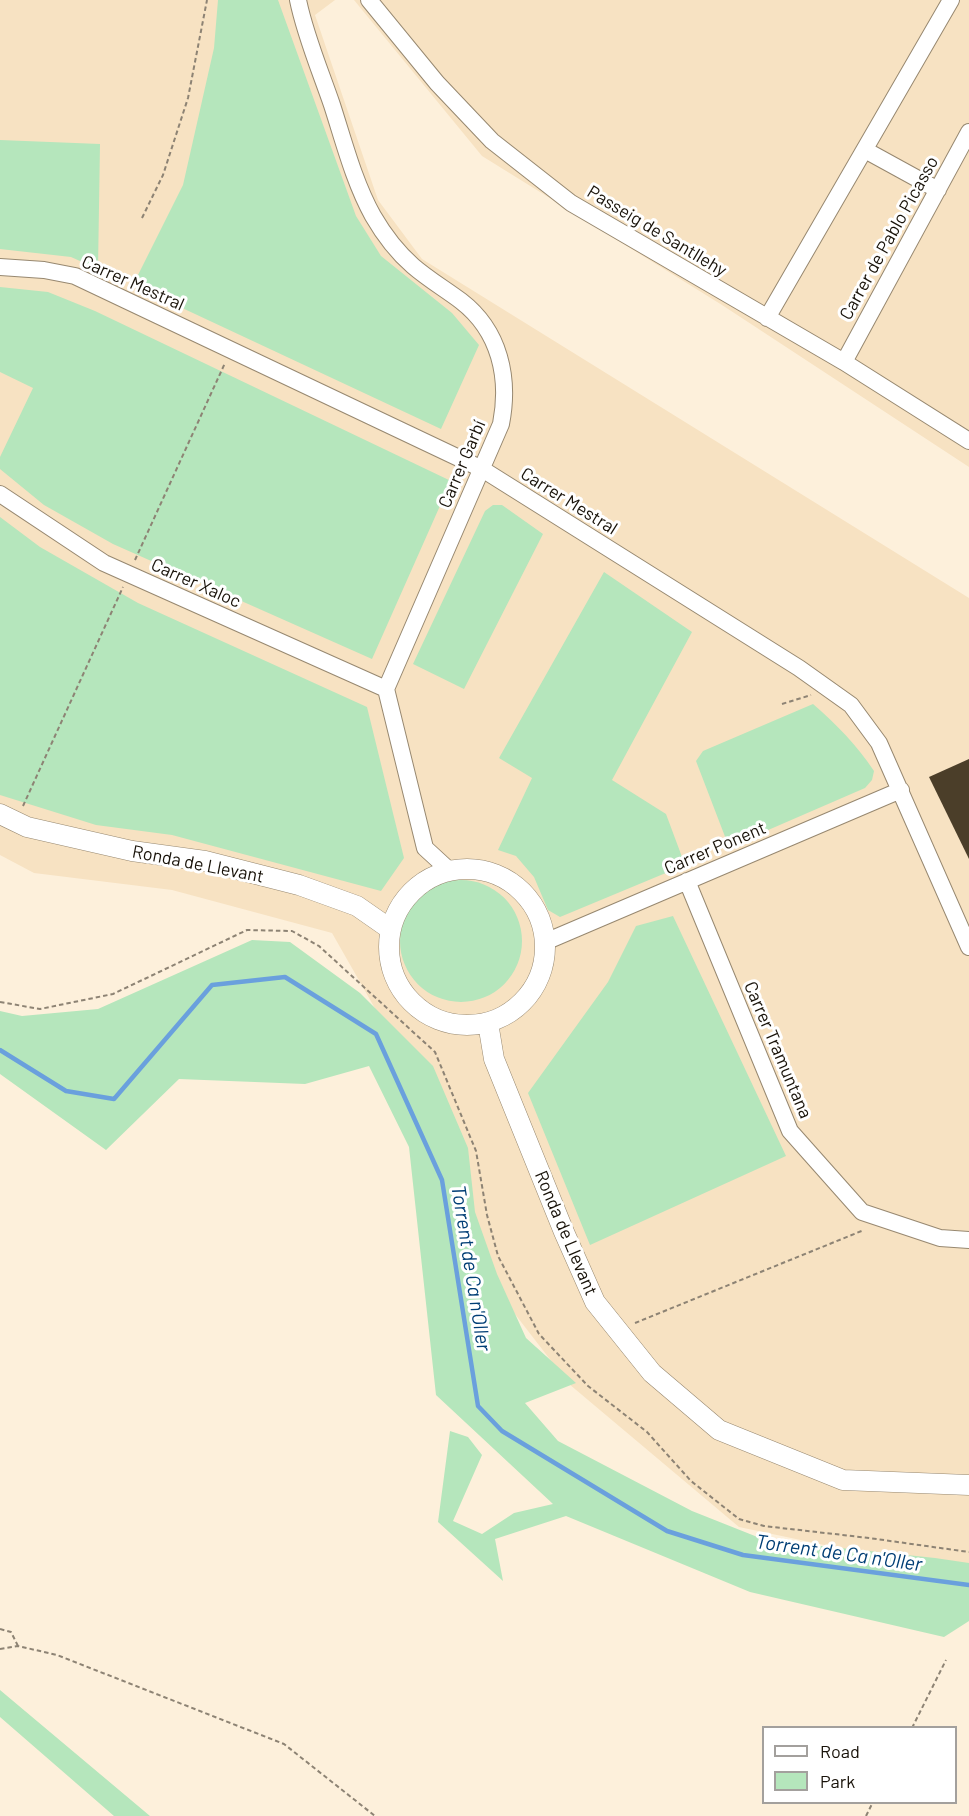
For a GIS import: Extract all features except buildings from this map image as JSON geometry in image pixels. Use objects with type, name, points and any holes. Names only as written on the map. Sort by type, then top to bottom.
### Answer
[{"type":"main road","name":"Ronda de Llevant","points":[[0,814],[27,827],[132,851],[205,861],[299,885],[357,906],[390,929]]},
{"type":"main road","points":[[465,869],[492,873],[510,882],[530,901],[538,915],[545,942],[542,968],[530,993],[513,1011],[488,1023],[473,1026],[446,1023],[419,1010],[400,990],[388,952],[390,929],[401,904],[425,881],[450,871],[465,869]]},
{"type":"main road","name":"Ronda de Llevant","points":[[488,1023],[494,1059],[595,1302],[652,1373],[719,1430],[843,1480],[969,1485]]},
{"type":"street","name":"Carrer Garbí","points":[[298,0],[358,183],[373,215],[384,234],[411,265],[459,299],[479,318],[498,351],[503,370],[505,405],[501,424],[386,689]]},
{"type":"street","name":"Passeig de Santllehy","points":[[369,0],[437,83],[492,141],[571,203],[843,362],[969,441]]},
{"type":"street","points":[[767,318],[951,0]]},
{"type":"street","name":"Carrer de Pablo Picasso","points":[[843,362],[969,132]]},
{"type":"street","points":[[865,150],[938,190]]},
{"type":"street","name":"Carrer Mestral","points":[[0,267],[44,270],[75,276],[482,469],[799,668],[851,705],[879,743],[969,947]]},
{"type":"street","name":"Carrer Xaloc","points":[[0,494],[104,563],[386,689]]},
{"type":"street","points":[[386,689],[425,848],[450,871]]},
{"type":"street","name":"Carrer Ponent","points":[[545,942],[901,790]]},
{"type":"street","name":"Carrer Tramuntana","points":[[687,881],[790,1131],[862,1212],[940,1239],[969,1240]]},
{"type":"path","points":[[142,218],[163,175],[188,98],[207,0]]},
{"type":"path","points":[[782,704],[811,695]]},
{"type":"path","points":[[0,1002],[40,1009],[112,994],[247,930],[291,931],[319,946],[435,1052],[476,1151],[486,1215],[498,1256],[539,1334],[588,1386],[647,1432],[691,1481],[739,1519],[764,1526],[969,1552]]},
{"type":"path","points":[[635,1323],[864,1230]]},
{"type":"path","points":[[0,1629],[11,1632],[18,1646]]},
{"type":"path","points":[[0,1649],[18,1646],[57,1655],[284,1744],[375,1816]]},
{"type":"path","points":[[913,1726],[946,1660]]},
{"type":"shaded area","points":[[0,0],[335,0],[315,15],[378,200],[422,259],[969,598],[969,1572],[924,1566],[739,1527],[569,1384],[508,1305],[389,1033],[332,933],[172,890],[34,873],[0,855]]},
{"type":"shaded area","points":[[354,0],[969,0],[969,467],[722,305],[482,156]]},
{"type":"green space","points":[[218,0],[278,0],[356,216],[381,256],[452,313],[479,345],[441,429],[133,285],[183,185],[214,48]]},
{"type":"green space","points":[[0,140],[100,144],[98,269],[71,257],[0,249]]},
{"type":"green space","points":[[0,287],[48,292],[95,311],[451,481],[372,659],[113,544],[44,505],[0,469],[0,457],[33,388],[0,372]]},
{"type":"green space","points":[[493,505],[502,505],[543,534],[464,689],[413,664],[485,511]]},
{"type":"green space","points":[[0,517],[40,547],[138,603],[367,707],[404,858],[381,891],[172,835],[96,825],[0,795]]},
{"type":"green space","points":[[604,572],[692,632],[612,780],[666,814],[685,865],[560,917],[548,910],[534,877],[516,856],[498,850],[532,778],[499,758]]},
{"type":"green space","points":[[813,704],[861,752],[874,771],[872,780],[865,788],[729,847],[696,761],[703,751]]},
{"type":"green space","points":[[461,880],[484,885],[495,890],[504,898],[512,907],[517,918],[522,941],[517,964],[512,975],[504,984],[495,992],[484,997],[461,1002],[438,997],[427,992],[418,984],[410,975],[405,964],[400,941],[405,918],[410,907],[418,898],[427,890],[438,885]]},
{"type":"green space","points":[[673,916],[786,1156],[590,1245],[528,1093],[608,982],[636,926]]},
{"type":"green space","points":[[252,940],[290,942],[360,993],[433,1066],[468,1148],[475,1212],[497,1274],[526,1338],[576,1383],[525,1403],[558,1441],[692,1511],[765,1540],[969,1563],[969,1621],[944,1637],[750,1592],[566,1516],[495,1539],[503,1581],[438,1522],[450,1431],[468,1437],[482,1455],[453,1521],[482,1534],[514,1513],[553,1504],[436,1395],[409,1147],[369,1066],[305,1084],[179,1079],[106,1150],[0,1074],[0,1011],[22,1016],[98,1009]]},
{"type":"green space","points":[[0,1690],[150,1816],[114,1816],[0,1717]]},
{"type":"waterway","name":"Torrent de Ca n'Oller","points":[[0,1050],[66,1091],[114,1099],[212,985],[285,977],[376,1034],[442,1180],[478,1406],[502,1431],[667,1531],[743,1555],[969,1585]]}]
